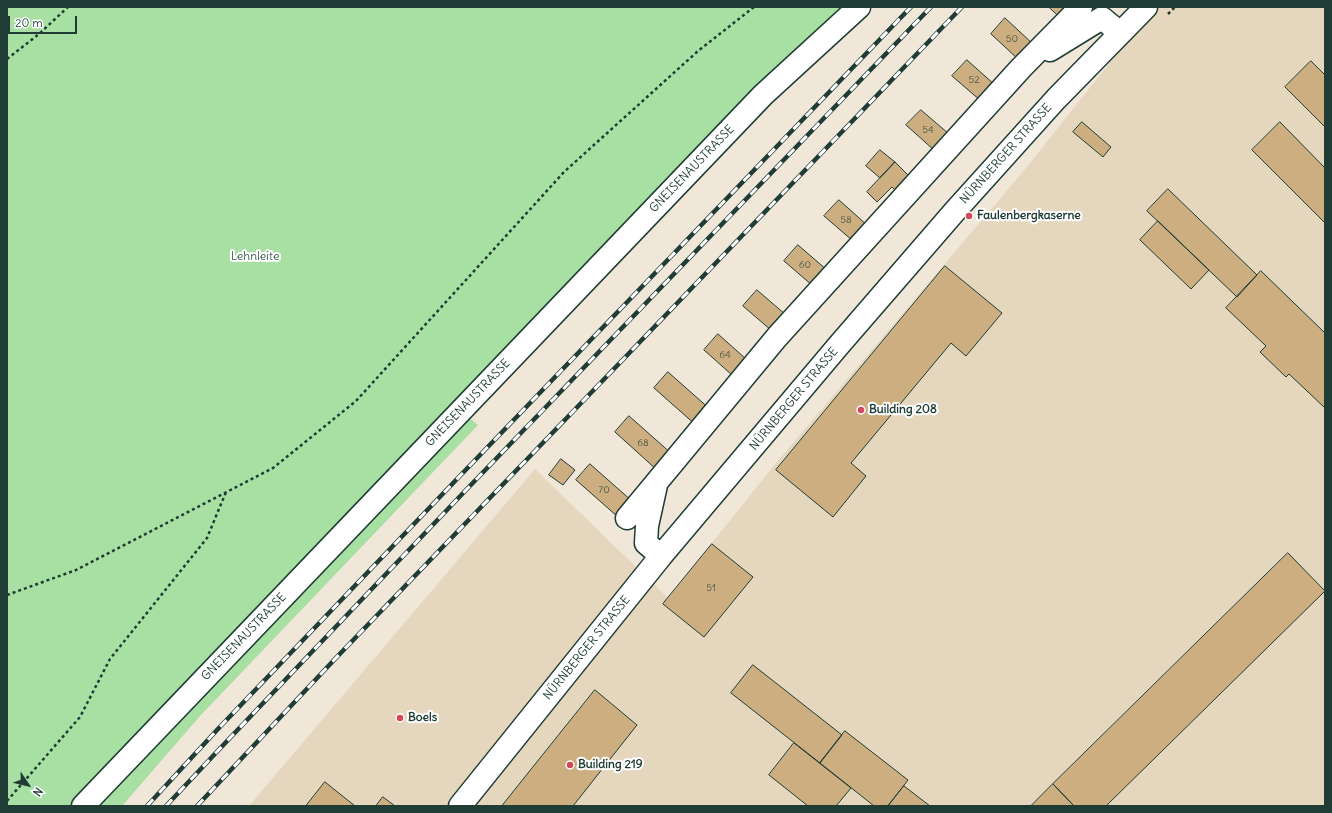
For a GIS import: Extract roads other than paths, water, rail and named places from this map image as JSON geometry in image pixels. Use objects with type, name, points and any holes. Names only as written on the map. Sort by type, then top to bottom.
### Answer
[{"type":"street","name":"GNEISENAUSTRASSE","points":[[83,806],[763,95],[859,7]]},
{"type":"street","points":[[627,518],[777,337],[1021,68],[1081,7]]},
{"type":"street","name":"NÜRNBERGER STRASSE","points":[[460,806],[662,556],[839,345],[950,217],[1056,99],[1146,7]]},
{"type":"street","points":[[1021,68],[1102,18],[1120,33]]},
{"type":"street","points":[[657,480],[647,526],[646,543],[662,556]]},
{"type":"railway","points":[[147,806],[217,730],[456,480],[911,7]]},
{"type":"railway","points":[[166,806],[466,490],[931,7]]},
{"type":"railway","points":[[197,806],[334,660],[962,7]]},
{"type":"place","name":"Faulenbergkaserne","points":[[969,216]]},
{"type":"place","name":"Building 208","points":[[861,410]]},
{"type":"place","name":"Boels","points":[[400,718]]},
{"type":"place","name":"Building 219","points":[[570,765]]},
{"type":"park label","name":"Lehnleite","points":[[255,257]]}]
